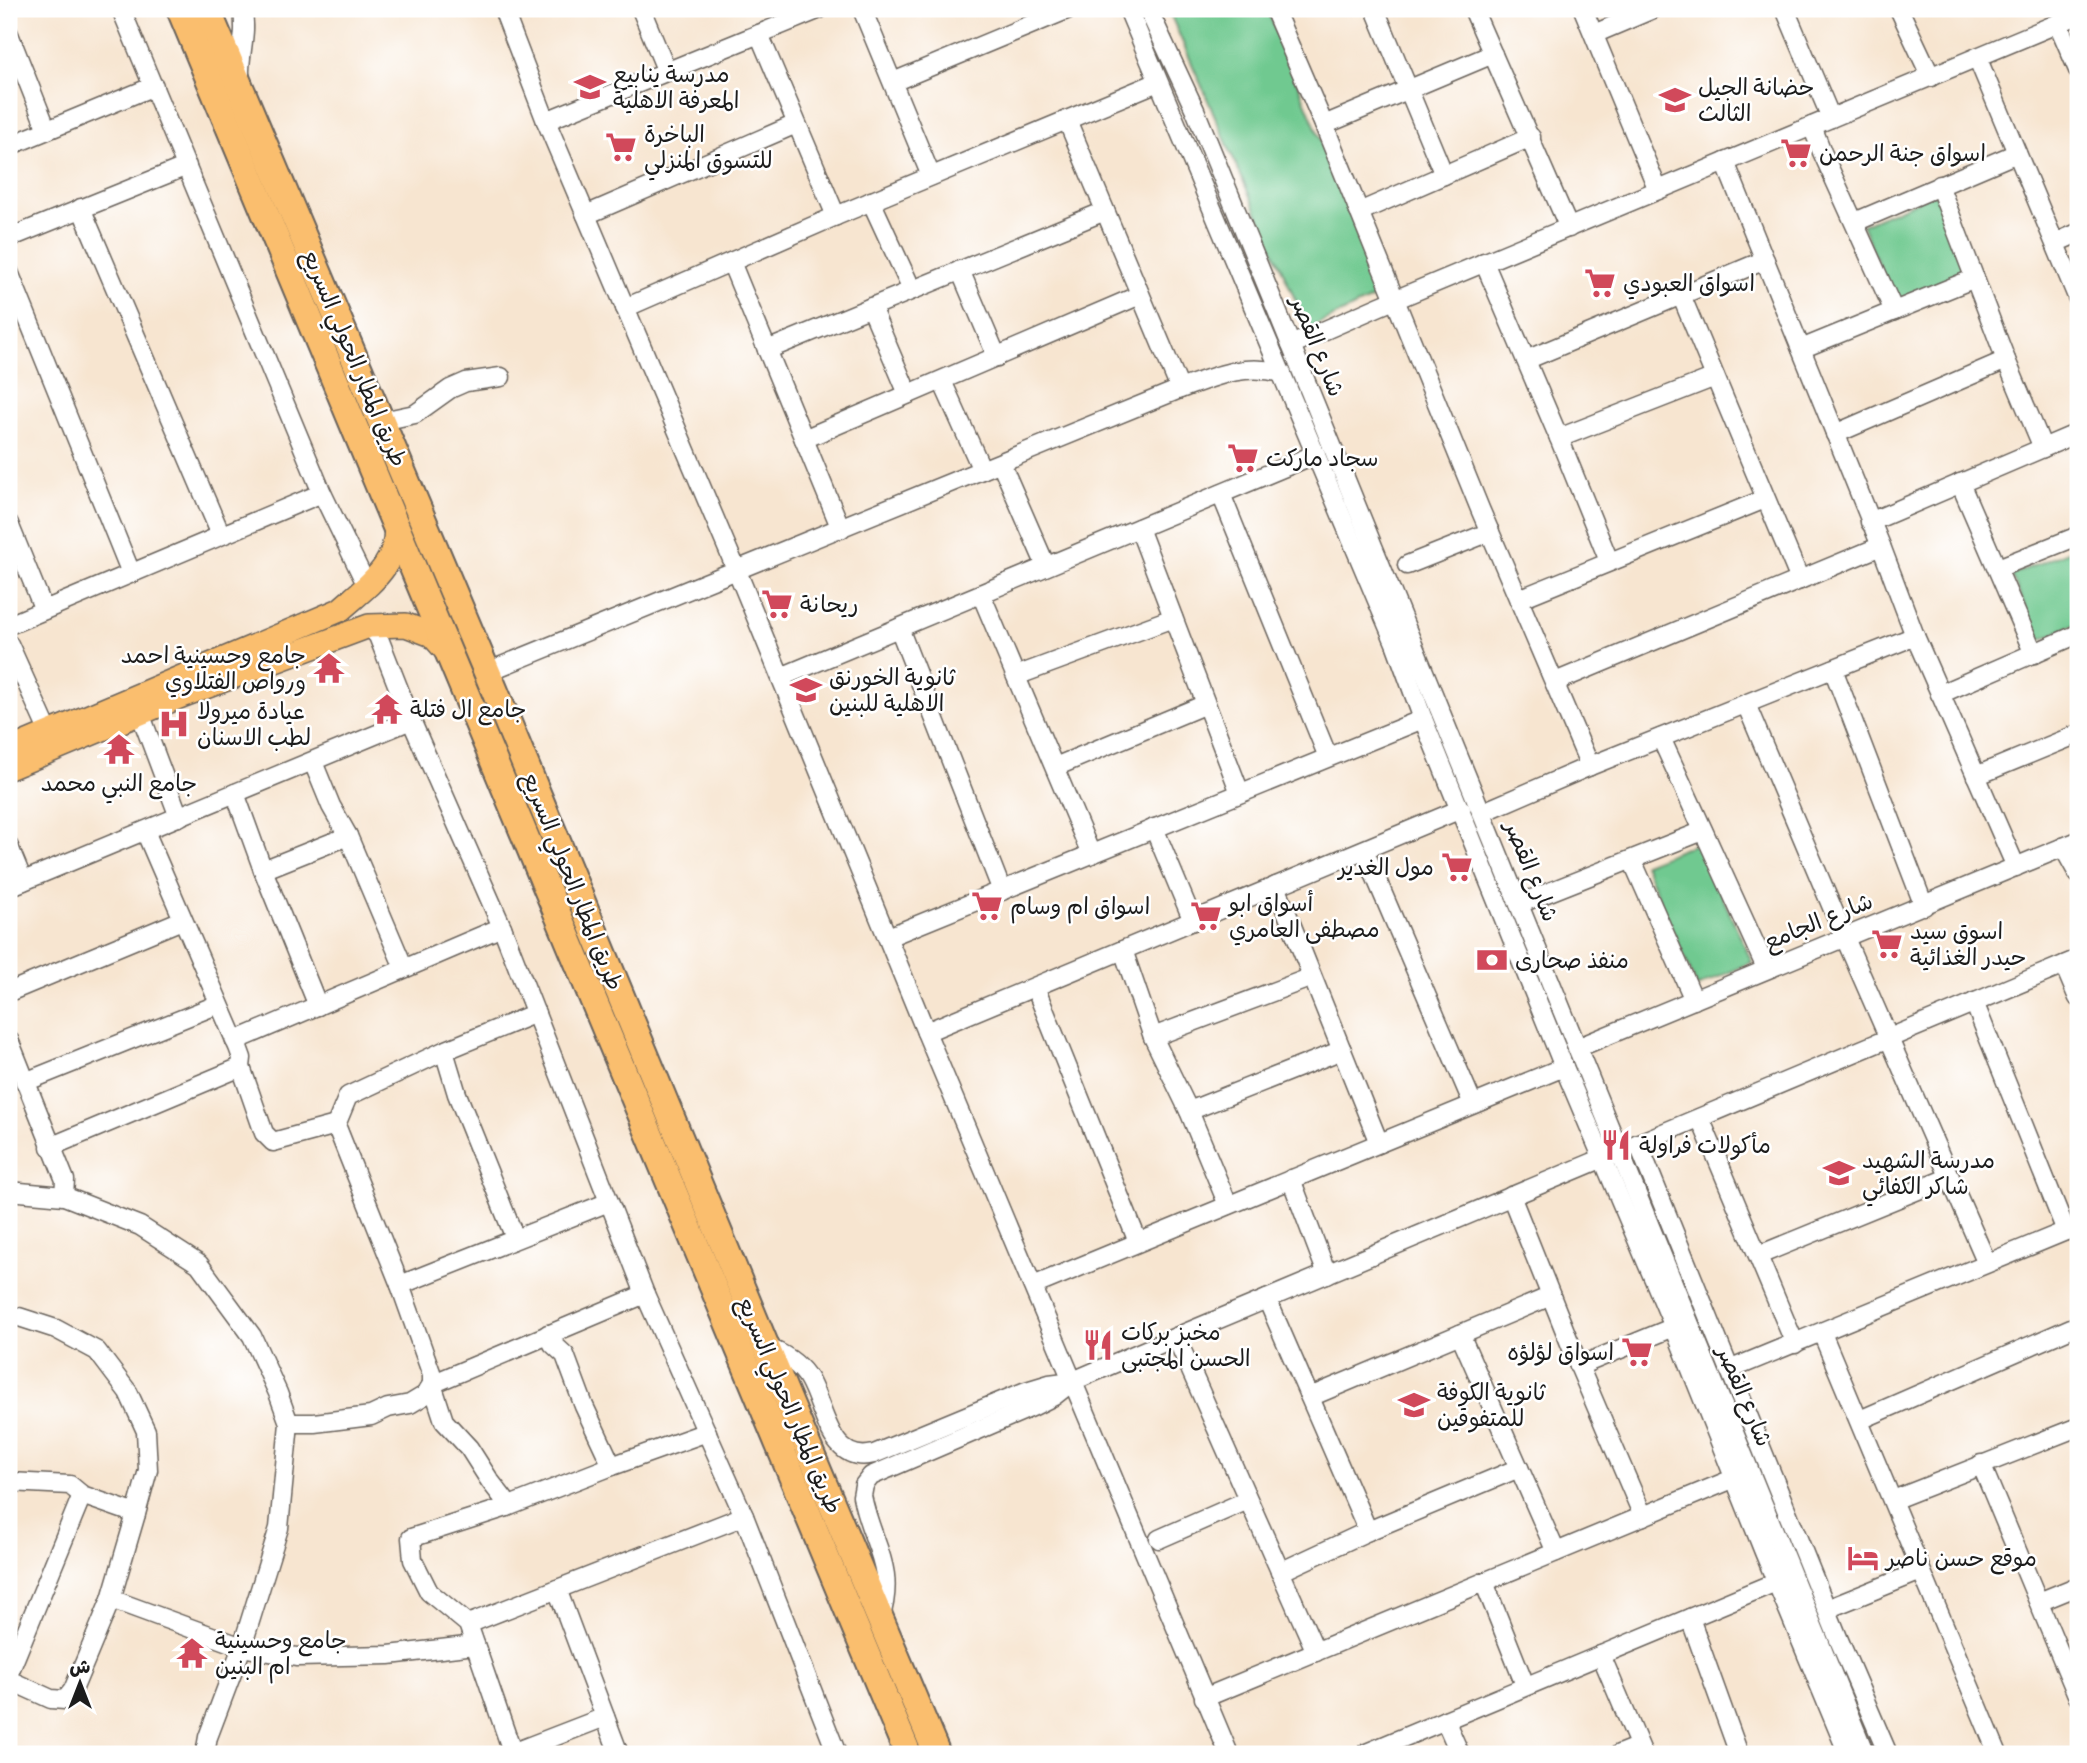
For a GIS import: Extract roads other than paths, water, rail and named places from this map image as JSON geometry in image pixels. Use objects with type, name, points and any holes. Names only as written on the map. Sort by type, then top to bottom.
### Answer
[{"type":"highway","name":"طريق المطار الحولي السريع","points":[[180,9],[908,1754]]},
{"type":"highway","name":"طريق المطار الحولي السريع","points":[[207,9],[382,421],[765,1347],[937,1754]]},
{"type":"main road","points":[[9,768],[140,713],[163,694],[340,610],[367,586],[391,558],[397,534],[395,520]]},
{"type":"main road","points":[[9,750],[49,733],[369,626],[406,625],[432,635],[451,657]]},
{"type":"street","points":[[121,9],[322,493],[367,586]]},
{"type":"street","points":[[242,9],[245,33],[240,68],[245,100]]},
{"type":"street","points":[[503,9],[546,121],[737,571],[926,1032],[1229,1754]]},
{"type":"street","points":[[641,9],[667,72]]},
{"type":"street","points":[[546,121],[759,34],[801,12],[820,9]]},
{"type":"street","points":[[862,9],[931,176]]},
{"type":"street","points":[[893,82],[1069,9]]},
{"type":"street","points":[[1128,9],[1316,454],[1393,619]]},
{"type":"street","name":"شارع القصر","points":[[1149,9],[1190,100],[1291,345],[1412,666],[1481,813],[1577,1048],[1610,1154],[1674,1327],[1735,1478],[1754,1502],[1781,1546],[1865,1754]]},
{"type":"street","points":[[1274,9],[1490,532],[1590,766]]},
{"type":"street","points":[[1375,9],[1444,175]]},
{"type":"street","points":[[1473,9],[1569,228]]},
{"type":"street","points":[[1583,9],[1658,190]]},
{"type":"street","points":[[1594,34],[1653,9]]},
{"type":"street","points":[[1785,9],[1831,118]]},
{"type":"street","points":[[1899,9],[1931,77]]},
{"type":"street","points":[[1291,345],[1395,299],[2078,15]]},
{"type":"street","points":[[2058,24],[2078,70]]},
{"type":"street","points":[[9,34],[47,130]]},
{"type":"street","points":[[759,34],[836,216]]},
{"type":"street","points":[[1324,125],[1493,54]]},
{"type":"street","points":[[1977,57],[2078,299]]},
{"type":"street","points":[[625,308],[871,201],[1158,82]]},
{"type":"street","points":[[9,146],[154,86]]},
{"type":"street","points":[[1169,107],[1181,109],[1190,100]]},
{"type":"street","points":[[1067,120],[1180,389]]},
{"type":"street","points":[[586,215],[796,124]]},
{"type":"street","points":[[1180,132],[1188,124],[1200,125]]},
{"type":"street","points":[[1812,126],[1894,311]]},
{"type":"street","points":[[1359,212],[1531,137]]},
{"type":"street","points":[[1855,222],[2017,153]]},
{"type":"street","points":[[1725,162],[1915,636],[2016,867]]},
{"type":"street","points":[[9,238],[187,166]]},
{"type":"street","points":[[1939,185],[2043,448]]},
{"type":"street","points":[[871,201],[912,290]]},
{"type":"street","points":[[81,208],[221,536]]},
{"type":"street","points":[[767,350],[1105,211]]},
{"type":"street","points":[[2055,243],[2078,233]]},
{"type":"street","points":[[1526,360],[1765,260]]},
{"type":"street","points":[[731,262],[841,529]]},
{"type":"street","points":[[1484,262],[1609,561]]},
{"type":"street","points":[[960,270],[997,357]]},
{"type":"street","points":[[9,272],[131,573]]},
{"type":"street","points":[[1801,349],[1975,278]]},
{"type":"street","points":[[804,439],[1140,295]]},
{"type":"street","points":[[1681,295],[1800,580]]},
{"type":"street","points":[[871,307],[908,394]]},
{"type":"street","points":[[1835,434],[2006,360]]},
{"type":"street","points":[[487,672],[1180,389],[1244,369],[1257,368],[1282,373]]},
{"type":"street","points":[[382,421],[415,414],[466,382],[501,377]]},
{"type":"street","points":[[1559,438],[1715,377]]},
{"type":"street","points":[[942,381],[982,471]]},
{"type":"street","points":[[1870,522],[2078,433]]},
{"type":"street","points":[[780,677],[1316,454]]},
{"type":"street","points":[[1001,463],[1046,566]]},
{"type":"street","points":[[1960,483],[2034,654]]},
{"type":"street","points":[[9,625],[322,493]]},
{"type":"street","points":[[1221,494],[1328,757]]},
{"type":"street","points":[[1519,598],[1765,499]]},
{"type":"street","points":[[9,524],[44,610]]},
{"type":"street","points":[[1139,528],[1240,793]]},
{"type":"street","points":[[1407,565],[1490,532]]},
{"type":"street","points":[[1998,568],[2078,538]]},
{"type":"street","points":[[1555,682],[1881,546]]},
{"type":"street","points":[[981,594],[1091,854]]},
{"type":"street","points":[[1016,676],[1173,618]]},
{"type":"street","points":[[369,626],[378,636],[411,720],[502,927],[645,1294],[744,1516],[837,1754]]},
{"type":"street","points":[[899,628],[1002,891]]},
{"type":"street","points":[[1940,694],[2078,634]]},
{"type":"street","points":[[1481,813],[1590,766],[1915,636]]},
{"type":"street","points":[[9,645],[49,733]]},
{"type":"street","points":[[1412,666],[1423,719],[1564,1067],[1610,1154]]},
{"type":"street","points":[[1833,669],[1924,906]]},
{"type":"street","points":[[1055,767],[1206,704]]},
{"type":"street","points":[[1746,704],[1987,1263]]},
{"type":"street","points":[[140,713],[179,817]]},
{"type":"street","points":[[888,937],[1423,719]]},
{"type":"street","points":[[9,847],[16,884],[411,720]]},
{"type":"street","points":[[1976,776],[2078,734]]},
{"type":"street","points":[[1661,738],[1766,968]]},
{"type":"street","points":[[313,762],[331,806],[348,836],[404,968]]},
{"type":"street","points":[[235,793],[317,1006]]},
{"type":"street","points":[[926,1032],[1461,809]]},
{"type":"street","points":[[1154,828],[1193,921]]},
{"type":"street","points":[[145,831],[242,1058],[242,1066],[264,1133],[273,1142],[336,1125]]},
{"type":"street","points":[[1519,904],[1703,831]]},
{"type":"street","points":[[263,870],[348,836]]},
{"type":"street","points":[[2071,844],[2078,874]]},
{"type":"street","name":"شارع الجامع","points":[[1577,1048],[2071,844]]},
{"type":"street","points":[[1364,849],[1473,1104]]},
{"type":"street","points":[[1632,860],[1694,1000]]},
{"type":"street","points":[[1276,886],[1379,1143]]},
{"type":"street","points":[[9,992],[182,920]]},
{"type":"street","points":[[235,1041],[502,927]]},
{"type":"street","points":[[1123,950],[1153,1037],[1189,1111],[1228,1205]]},
{"type":"street","points":[[880,1619],[886,1597],[886,1575],[863,1502],[862,1490],[867,1480],[876,1474],[1032,1408],[1073,1381],[2071,962],[2078,998]]},
{"type":"street","points":[[1153,1037],[1312,977]]},
{"type":"street","points":[[1035,987],[1138,1242]]},
{"type":"street","points":[[1729,1370],[2072,1229],[1974,1002]]},
{"type":"street","points":[[25,1082],[219,1004]]},
{"type":"street","points":[[507,1507],[470,1448],[444,1421],[432,1384],[432,1375],[400,1285],[336,1125],[348,1096],[444,1051],[536,1013]]},
{"type":"street","points":[[9,1040],[65,1180],[64,1196]]},
{"type":"street","points":[[1189,1111],[1342,1050]]},
{"type":"street","points":[[444,1051],[457,1094],[515,1238]]},
{"type":"street","points":[[50,1147],[242,1066]]},
{"type":"street","points":[[1033,1286],[1564,1067]]},
{"type":"street","points":[[1700,1118],[1795,1344]]},
{"type":"street","points":[[1639,1143],[1729,1370],[1888,1754]]},
{"type":"street","name":"شارع القصر","points":[[1610,1154],[1688,1324],[1754,1502],[1764,1552],[1849,1754]]},
{"type":"street","points":[[1759,1255],[1950,1177]]},
{"type":"street","points":[[1291,1179],[1327,1274]]},
{"type":"street","points":[[9,1191],[64,1196],[140,1226],[199,1264],[252,1336],[289,1423],[279,1528],[243,1647],[208,1737],[205,1754]]},
{"type":"street","points":[[1511,1196],[1643,1516]]},
{"type":"street","points":[[400,1285],[609,1202]]},
{"type":"street","points":[[289,1423],[314,1423],[371,1416],[388,1408],[410,1404],[425,1395],[432,1384],[645,1294]]},
{"type":"street","points":[[1310,1397],[1551,1296]]},
{"type":"street","points":[[1267,1299],[1368,1531]]},
{"type":"street","points":[[9,1318],[19,1317],[56,1329],[97,1351],[128,1392],[146,1431],[148,1470],[111,1599],[73,1690],[65,1700],[51,1699],[9,1680]]},
{"type":"street","points":[[1860,1420],[2078,1325]]},
{"type":"street","points":[[1579,1366],[1674,1327]]},
{"type":"street","points":[[1822,1333],[1998,1754]]},
{"type":"street","points":[[548,1334],[565,1355],[584,1406],[612,1466]]},
{"type":"street","points":[[1460,1334],[1556,1552]]},
{"type":"street","points":[[1176,1337],[1316,1652]]},
{"type":"street","points":[[765,1347],[785,1355],[800,1368],[812,1385],[837,1444],[848,1452],[861,1456],[874,1454],[1026,1391],[1073,1381]]},
{"type":"street","points":[[1893,1500],[2078,1427]]},
{"type":"street","points":[[605,1717],[512,1754],[468,1624],[429,1592],[413,1560],[411,1538],[507,1507],[707,1432]]},
{"type":"street","points":[[1981,1464],[2074,1677],[2078,1697]]},
{"type":"street","points":[[1280,1572],[1368,1531],[1519,1468]]},
{"type":"street","points":[[1204,1698],[1735,1478]]},
{"type":"street","points":[[9,1482],[71,1485],[82,1494],[136,1514]]},
{"type":"street","points":[[9,1673],[82,1494]]},
{"type":"street","points":[[1159,1539],[1248,1500]]},
{"type":"street","points":[[468,1624],[744,1516]]},
{"type":"street","points":[[1764,1552],[1770,1544],[1777,1543],[1781,1546]]},
{"type":"street","points":[[1827,1609],[1921,1570]]},
{"type":"street","points":[[1364,1754],[1776,1581]]},
{"type":"street","points":[[1484,1582],[1525,1685]]},
{"type":"street","points":[[2039,1602],[2078,1586]]},
{"type":"street","points":[[558,1589],[619,1754]]},
{"type":"street","points":[[111,1599],[243,1647],[298,1657],[389,1655],[475,1645]]},
{"type":"street","points":[[1690,1618],[1739,1754]]},
{"type":"street","points":[[1601,1656],[1641,1750],[1619,1754]]},
{"type":"street","points":[[1830,1670],[1878,1731]]},
{"type":"street","points":[[1445,1720],[1460,1754]]},
{"type":"place","name":"مدرسة ينابيع المعرفة الاهلية","points":[[590,87]]},
{"type":"place","name":"حضانة الجيل الثالث","points":[[1675,100]]},
{"type":"place","name":"الباخرة للتسوق المنزلي","points":[[621,147]]},
{"type":"place","name":"اسواق جنة الرحمن","points":[[1796,153]]},
{"type":"place","name":"اسواق العبودي","points":[[1600,283]]},
{"type":"place","name":"سجاد ماركت","points":[[1243,458]]},
{"type":"place","name":"ريحانة","points":[[777,604]]},
{"type":"place","name":"جامع وحسينية احمد ورواص الفتلاوي","points":[[329,668]]},
{"type":"place","name":"ثانوية الخورنق الاهلية للبنين","points":[[806,690]]},
{"type":"place","name":"جامع ال فتلة","points":[[387,709]]},
{"type":"place","name":"عيادة ميرولا لطب الاسنان","points":[[174,724]]},
{"type":"place","name":"جامع النبي محمد","points":[[119,749]]},
{"type":"place","name":"مول الغدير","points":[[1457,867]]},
{"type":"place","name":"اسواق ام وسام","points":[[987,906]]},
{"type":"place","name":"أسواق ابو مصطفى العامري","points":[[1206,916]]},
{"type":"place","name":"اسوق سيد حيدر الغذائية","points":[[1887,944]]},
{"type":"place","name":"منفذ صحارى","points":[[1492,960]]},
{"type":"place","name":"مأكولات فراولة","points":[[1616,1145]]},
{"type":"place","name":"مدرسة الشهيد شاكر الكفائي","points":[[1839,1173]]},
{"type":"place","name":"مخبز بركات الحسن المجتبى","points":[[1098,1345]]},
{"type":"place","name":"اسواق لؤلؤه","points":[[1637,1352]]},
{"type":"place","name":"ثانوية الكوفة للمتفوقين","points":[[1414,1405]]},
{"type":"place","name":"موقع حسن ناصر","points":[[1863,1558]]},
{"type":"place","name":"جامع وحسينية ام البنين","points":[[192,1653]]}]
